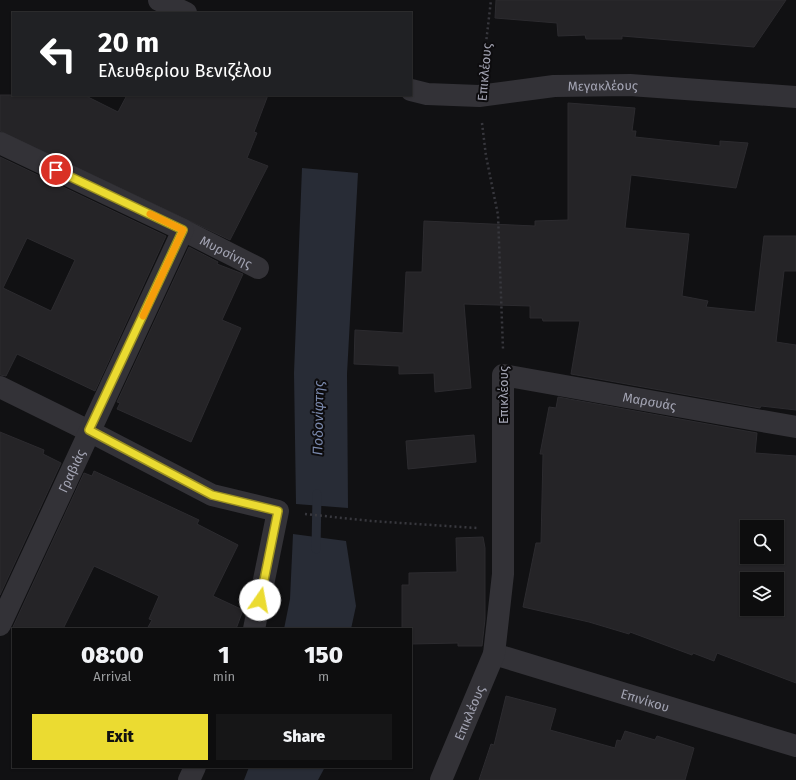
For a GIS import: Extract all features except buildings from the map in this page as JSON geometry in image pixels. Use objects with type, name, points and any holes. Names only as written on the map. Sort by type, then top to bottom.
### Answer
[{"type":"street","points":[[159,0],[184,12]]},
{"type":"street","name":"Μεγακλέους","points":[[412,90],[427,94],[480,96],[554,86],[630,85],[796,97]]},
{"type":"street","name":"Μυρσίνης","points":[[0,143],[183,230],[258,268]]},
{"type":"street","name":"Γραβιάς","points":[[0,625],[89,430],[183,230]]},
{"type":"street","name":"Μαρσυάς","points":[[504,375],[796,427]]},
{"type":"street","name":"Επικλέους","points":[[441,780],[494,654],[504,574],[504,375]]},
{"type":"street","points":[[0,387],[89,430],[212,495],[278,511],[254,628]]},
{"type":"street","name":"Επινίκου","points":[[494,654],[796,746]]},
{"type":"street","points":[[189,780],[195,768]]},
{"type":"path","name":"Επικλέους","points":[[491,0],[480,96],[486,156],[498,215],[504,375]]},
{"type":"path","points":[[278,511],[371,521],[466,527]]},
{"type":"water","points":[[302,168],[358,173],[347,374],[348,508],[296,504],[294,373]]},
{"type":"water","points":[[293,534],[346,541],[356,606],[351,628],[284,628],[290,599]]},
{"type":"water","points":[[249,768],[324,768],[318,780],[244,780]]},
{"type":"waterway","name":"Ποδονίφτης","points":[[316,549],[317,494]]},
{"type":"slow traffic","points":[[143,316],[183,230],[150,214]]},
{"type":"route","points":[[56,170],[183,230],[89,430],[212,495],[278,511],[260,600]]}]
